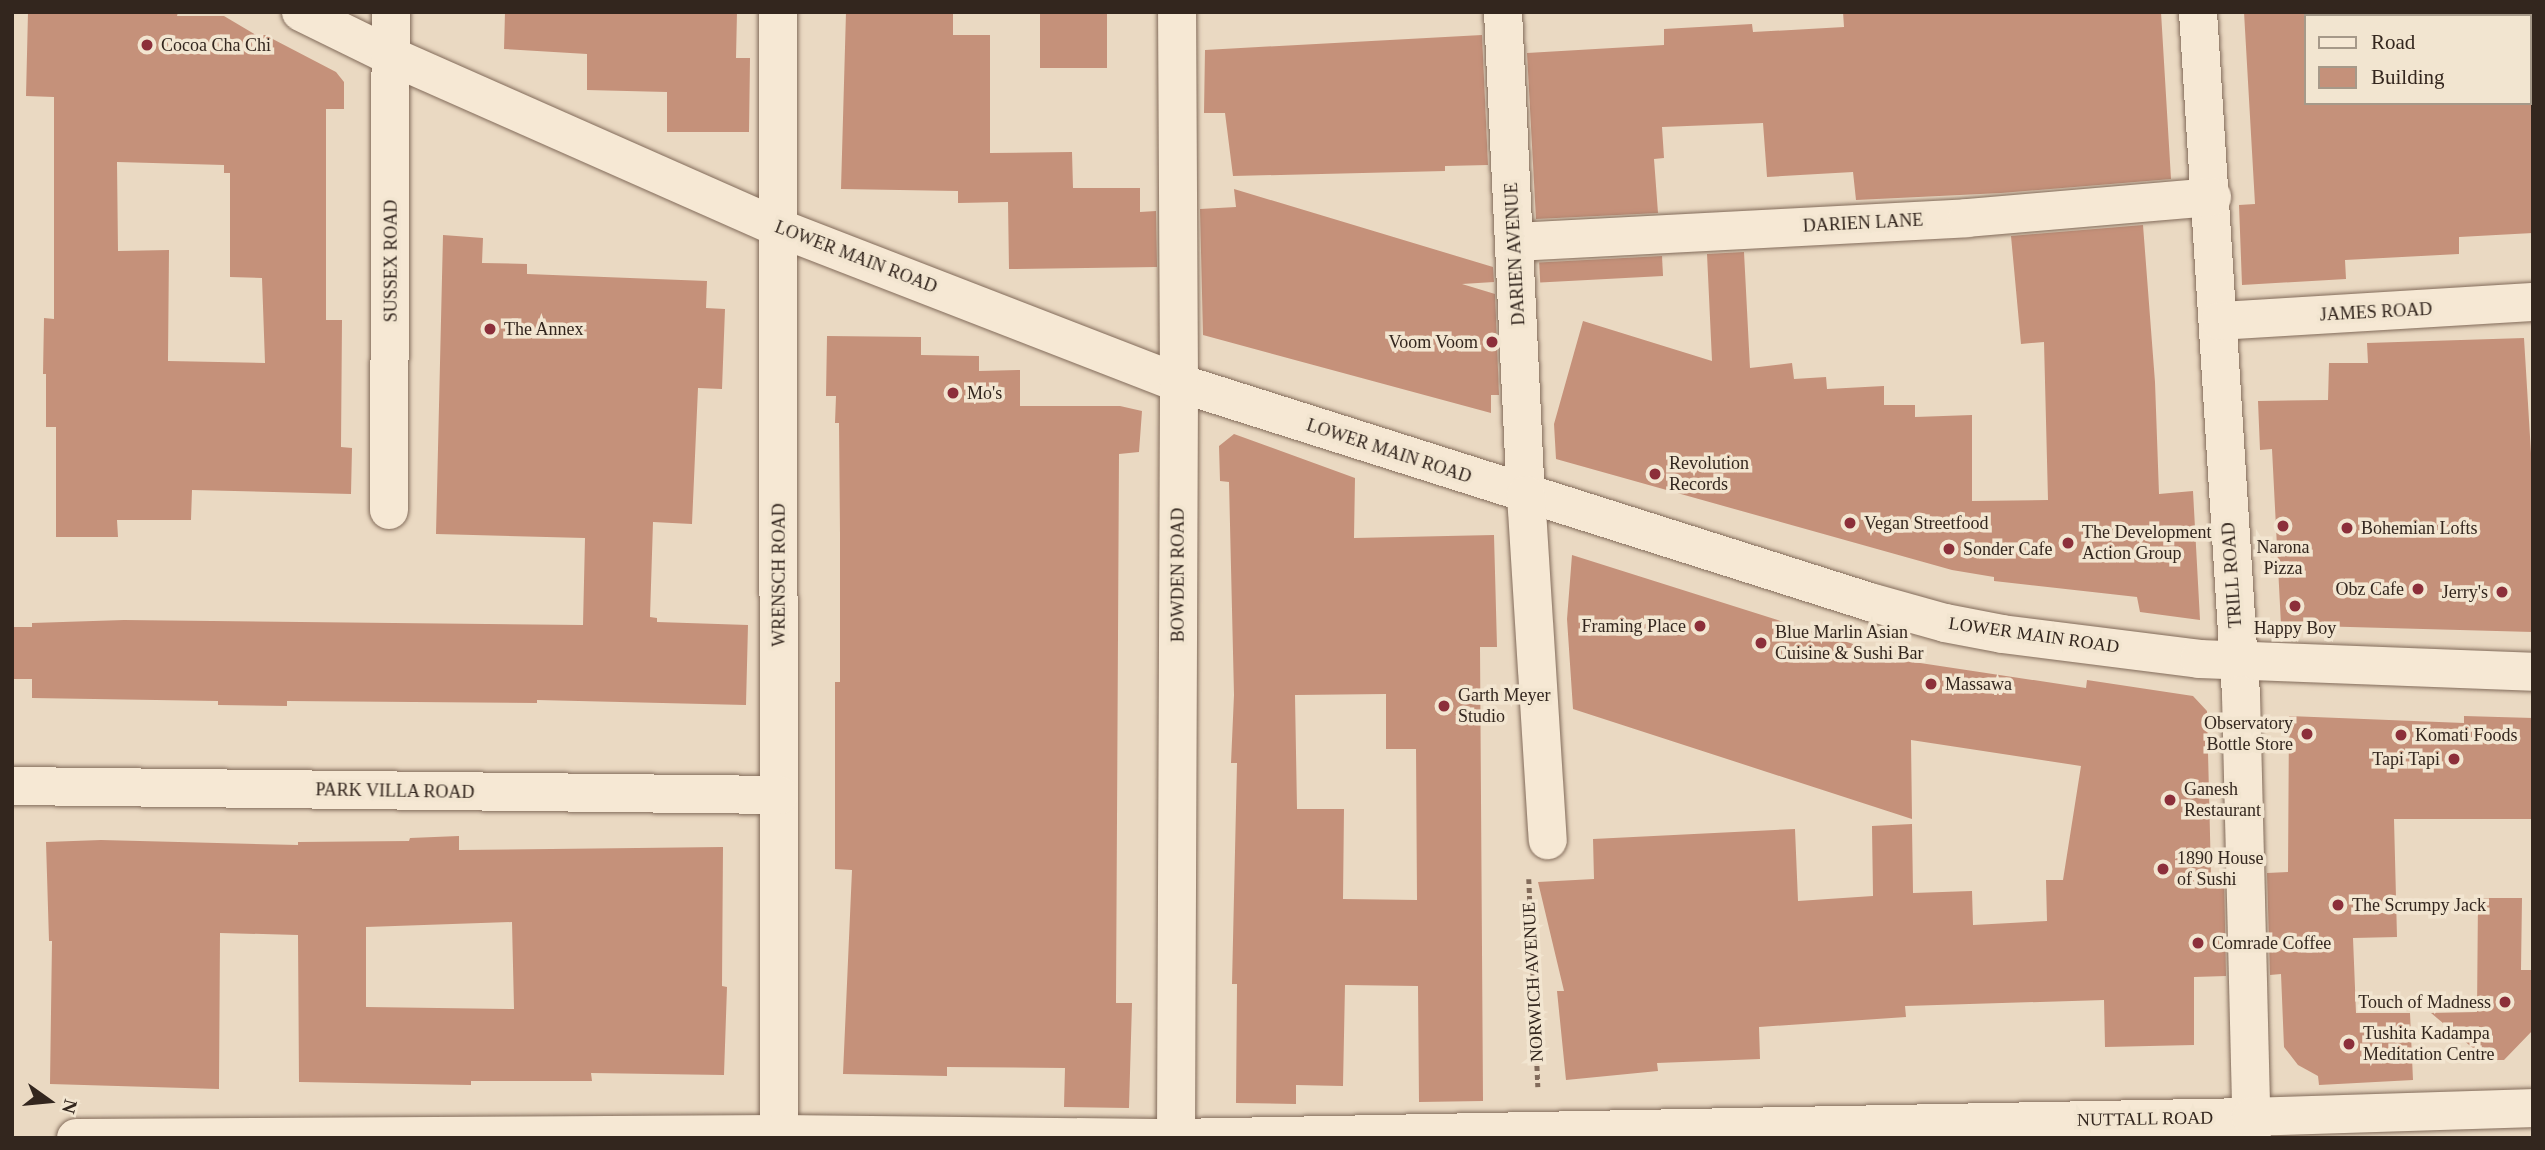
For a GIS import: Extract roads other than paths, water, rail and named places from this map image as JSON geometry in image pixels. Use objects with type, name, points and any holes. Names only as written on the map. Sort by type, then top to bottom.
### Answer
[{"type":"street","name":"LOWER MAIN ROAD","points":[[302,12],[391,56],[779,228],[1179,383],[1526,495],[1945,623],[2002,634],[2238,662],[2533,672]]},
{"type":"street","name":"SUSSEX ROAD","points":[[389,510],[390,12]]},
{"type":"street","name":"WRENSCH ROAD","points":[[779,12],[779,1136]]},
{"type":"street","name":"BOWDEN ROAD","points":[[1176,1138],[1179,383],[1177,12]]},
{"type":"street","name":"DARIEN AVENUE","points":[[1503,12],[1526,495]]},
{"type":"street","name":"TRILL ROAD","points":[[2198,12],[2220,321],[2226,500],[2238,662],[2251,1128]]},
{"type":"street","name":"DARIEN LANE","points":[[1515,242],[1966,218],[2212,197]]},
{"type":"street","name":"JAMES ROAD","points":[[2220,321],[2533,302]]},
{"type":"street","points":[[1526,495],[1548,840]]},
{"type":"street","name":"PARK VILLA ROAD","points":[[12,786],[779,795]]},
{"type":"street","name":"NUTTALL ROAD","points":[[76,1138],[1176,1138],[2251,1128],[2533,1108]]},
{"type":"place","name":"Cocoa Cha Chi","points":[[147,45]]},
{"type":"place","name":"The Annex","points":[[490,329]]},
{"type":"place","name":"Voom Voom","points":[[1492,342]]},
{"type":"place","name":"Mo's","points":[[953,393]]},
{"type":"place","name":"Revolution Records","points":[[1655,474]]},
{"type":"place","name":"Vegan Streetfood","points":[[1850,523]]},
{"type":"place","name":"Narona Pizza","points":[[2283,526]]},
{"type":"place","name":"Bohemian Lofts","points":[[2347,528]]},
{"type":"place","name":"The Development Action Group","points":[[2068,543]]},
{"type":"place","name":"Sonder Cafe","points":[[1949,549]]},
{"type":"place","name":"Obz Cafe","points":[[2418,589]]},
{"type":"place","name":"Jerry's","points":[[2502,592]]},
{"type":"place","name":"Happy Boy","points":[[2295,606]]},
{"type":"place","name":"Framing Place","points":[[1700,626]]},
{"type":"place","name":"Blue Marlin Asian Cuisine & Sushi Bar","points":[[1761,643]]},
{"type":"place","name":"Massawa","points":[[1931,684]]},
{"type":"place","name":"Garth Meyer Studio","points":[[1444,706]]},
{"type":"place","name":"Observatory Bottle Store","points":[[2307,734]]},
{"type":"place","name":"Komati Foods","points":[[2401,735]]},
{"type":"place","name":"Tapi Tapi","points":[[2454,759]]},
{"type":"place","name":"Ganesh Restaurant","points":[[2170,800]]},
{"type":"place","name":"1890 House of Sushi","points":[[2163,869]]},
{"type":"place","name":"The Scrumpy Jack","points":[[2338,905]]},
{"type":"place","name":"Comrade Coffee","points":[[2198,943]]},
{"type":"place","name":"Touch of Madness","points":[[2505,1002]]},
{"type":"place","name":"Tushita Kadampa Meditation Centre","points":[[2349,1044]]}]
